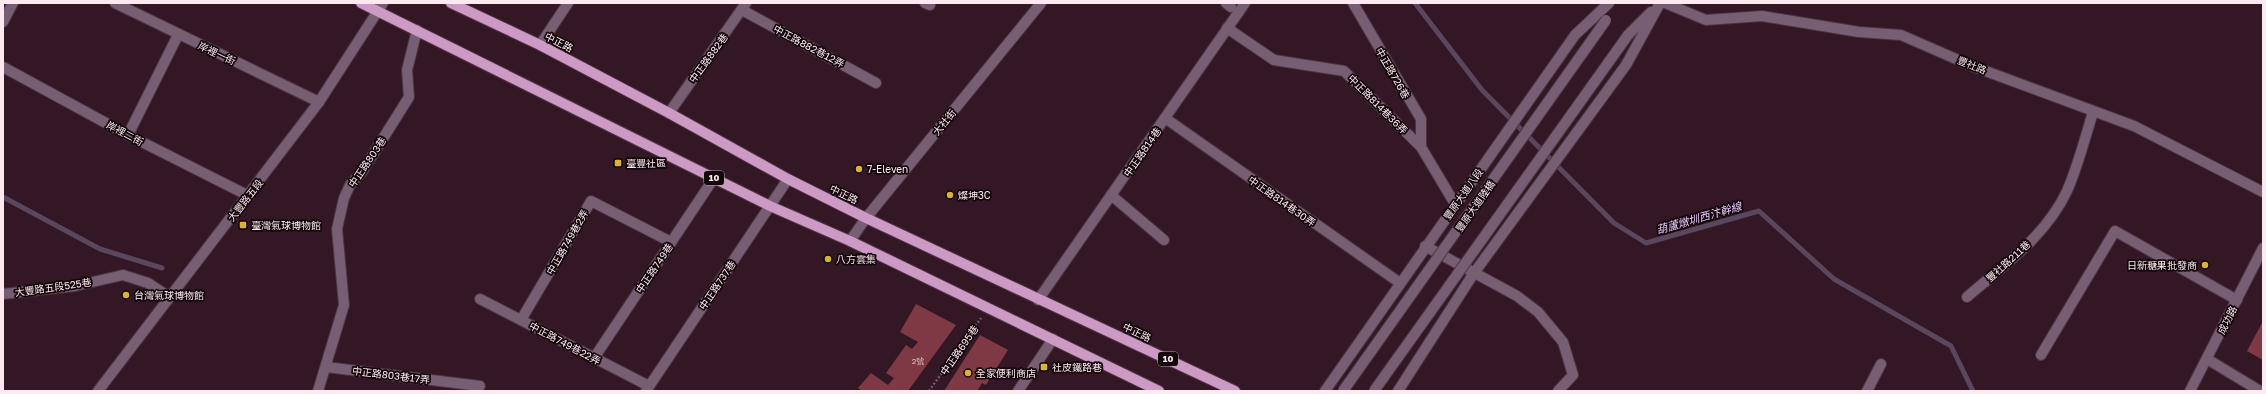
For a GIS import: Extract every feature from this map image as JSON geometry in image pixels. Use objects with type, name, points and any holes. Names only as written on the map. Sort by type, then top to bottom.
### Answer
[{"type":"main road","name":"10","points":[[361,3],[770,206],[850,242],[1159,391]]},
{"type":"main road","name":"中正路","points":[[451,3],[540,45],[669,113],[788,179],[866,218],[1038,300],[1235,391]]},
{"type":"street","points":[[3,22],[13,3]]},
{"type":"street","name":"岸裡一街","points":[[115,3],[178,35],[319,102]]},
{"type":"street","name":"大豐路五段","points":[[98,391],[208,246],[249,196],[319,102],[383,3]]},
{"type":"street","points":[[540,45],[568,3]]},
{"type":"street","name":"大社街","points":[[850,242],[866,218],[1041,3]]},
{"type":"street","name":"中正路814巷","points":[[1038,300],[1245,3]]},
{"type":"street","name":"中正路726巷","points":[[1353,3],[1421,119],[1421,147]]},
{"type":"street","name":"豐原大道八段","points":[[1325,391],[1425,246],[1575,35],[1609,3]]},
{"type":"street","name":"豐原大道陸橋","points":[[1344,391],[1606,20],[1614,3]]},
{"type":"street","points":[[1374,391],[1628,35],[1660,3]]},
{"type":"street","points":[[1398,391],[1474,273],[1626,65],[1660,3]]},
{"type":"street","name":"豐社路","points":[[1665,3],[1706,20],[1762,16],[1859,32],[1901,35],[1972,66],[2134,126],[2263,192]]},
{"type":"street","name":"中正路882巷12弄","points":[[744,7],[876,83]]},
{"type":"street","name":"中正路882巷","points":[[669,113],[744,7]]},
{"type":"street","name":"中正路814巷36弄","points":[[1227,28],[1274,60],[1344,71],[1421,147],[1455,204]]},
{"type":"street","name":"中正路803巷","points":[[318,391],[344,305],[337,229],[344,198],[350,185],[362,172],[409,97],[407,70],[417,30]]},
{"type":"street","points":[[128,135],[178,35]]},
{"type":"street","name":"岸裡二街","points":[[3,67],[128,135],[249,196]]},
{"type":"street","name":"豐社路211巷","points":[[1966,297],[2028,245],[2054,214],[2067,191],[2093,112]]},
{"type":"street","name":"中正路814巷30弄","points":[[1165,118],[1400,283]]},
{"type":"street","name":"中正路749巷","points":[[594,358],[714,178]]},
{"type":"street","name":"中正路737巷","points":[[647,389],[788,179]]},
{"type":"street","points":[[1111,195],[1164,240]]},
{"type":"street","name":"中正路749巷2弄","points":[[522,320],[591,201],[671,242]]},
{"type":"street","points":[[2041,355],[2114,231],[2237,300]]},
{"type":"street","points":[[1425,246],[1517,296],[1538,312],[1563,342],[1573,375],[1558,391]]},
{"type":"street","name":"成功路","points":[[2190,391],[2263,248]]},
{"type":"street","name":"大豐路五段525巷","points":[[3,294],[75,286],[123,275],[148,283],[170,297]]},
{"type":"street","name":"中正路749巷22弄","points":[[480,299],[594,358],[647,389]]},
{"type":"street","points":[[1018,391],[1053,339]]},
{"type":"street","points":[[2207,360],[2260,391]]},
{"type":"street","points":[[1867,391],[1881,364]]},
{"type":"street","name":"中正路803巷17弄","points":[[326,367],[480,386]]},
{"type":"path","name":"中正路695巷","points":[[929,391],[988,308]]},
{"type":"building","points":[[916,304],[956,325],[908,391],[862,391],[858,388],[871,373],[888,385],[894,378],[886,373],[906,345],[912,349],[918,342],[900,332]]},
{"type":"building","points":[[2263,321],[2263,360],[2247,351]]},
{"type":"building","points":[[980,335],[1008,350],[986,385],[982,383],[977,391],[944,391]]},
{"type":"waterway","name":"葫蘆燉圳西汴幹線","points":[[1415,3],[1482,90],[1614,223],[1646,243],[1759,211],[1834,279],[1951,346],[1973,391]]},
{"type":"waterway","points":[[3,197],[100,249],[162,268]]},
{"type":"place","name":"臺豐社區","points":[[618,163]]},
{"type":"place","name":"7-Eleven","points":[[859,169]]},
{"type":"place","name":"燦坤3C","points":[[950,195]]},
{"type":"place","name":"臺灣氣球博物館","points":[[243,225]]},
{"type":"place","name":"八方雲集","points":[[828,259]]},
{"type":"place","name":"日新糖果批發商","points":[[2205,265]]},
{"type":"place","name":"台灣氣球博物館","points":[[126,295]]},
{"type":"place","name":"社皮鐵路巷","points":[[1044,367]]},
{"type":"place","name":"全家便利商店","points":[[968,373]]}]
